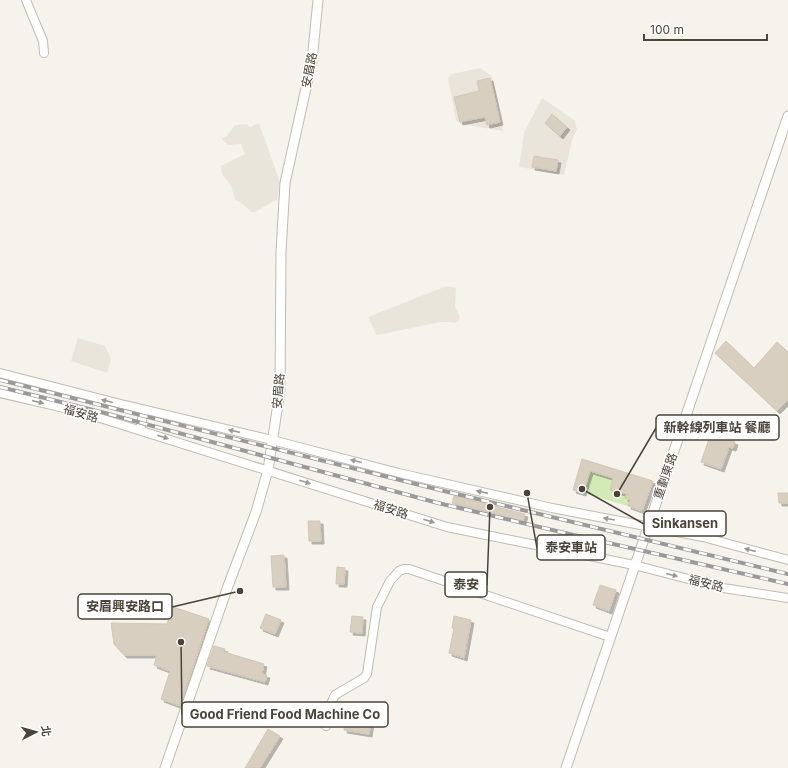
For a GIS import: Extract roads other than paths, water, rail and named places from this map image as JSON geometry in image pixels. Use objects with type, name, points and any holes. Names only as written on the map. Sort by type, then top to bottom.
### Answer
[{"type":"street","points":[[26,0],[43,41],[44,53]]},
{"type":"street","name":"安眉路","points":[[165,768],[228,586],[256,512],[268,470],[280,390],[281,252],[285,183],[312,60],[318,0]]},
{"type":"street","name":"重劃東路","points":[[566,768],[788,116]]},
{"type":"street","name":"福安路","points":[[0,373],[399,473],[552,508],[703,537],[788,560]]},
{"type":"street","name":"福安路","points":[[0,393],[75,410],[447,527],[634,565],[723,588],[788,598]]},
{"type":"street","points":[[140,430],[144,410]]},
{"type":"street","points":[[326,726],[328,710],[335,695],[364,678],[367,674],[377,606],[390,581],[404,569],[409,569],[610,638]]},
{"type":"railway","points":[[0,380],[440,490],[788,574]]},
{"type":"railway","points":[[0,387],[101,412],[438,503],[788,584]]},
{"type":"place","name":"Sinkansen","points":[[582,489]]},
{"type":"place","name":"泰安車站","points":[[527,493]]},
{"type":"place","name":"新幹線列車站 餐廳","points":[[617,494]]},
{"type":"place","name":"泰安","points":[[490,507]]},
{"type":"place","name":"安眉興安路口","points":[[240,591]]},
{"type":"place","name":"Good Friend Food Machine Co","points":[[181,642]]}]
